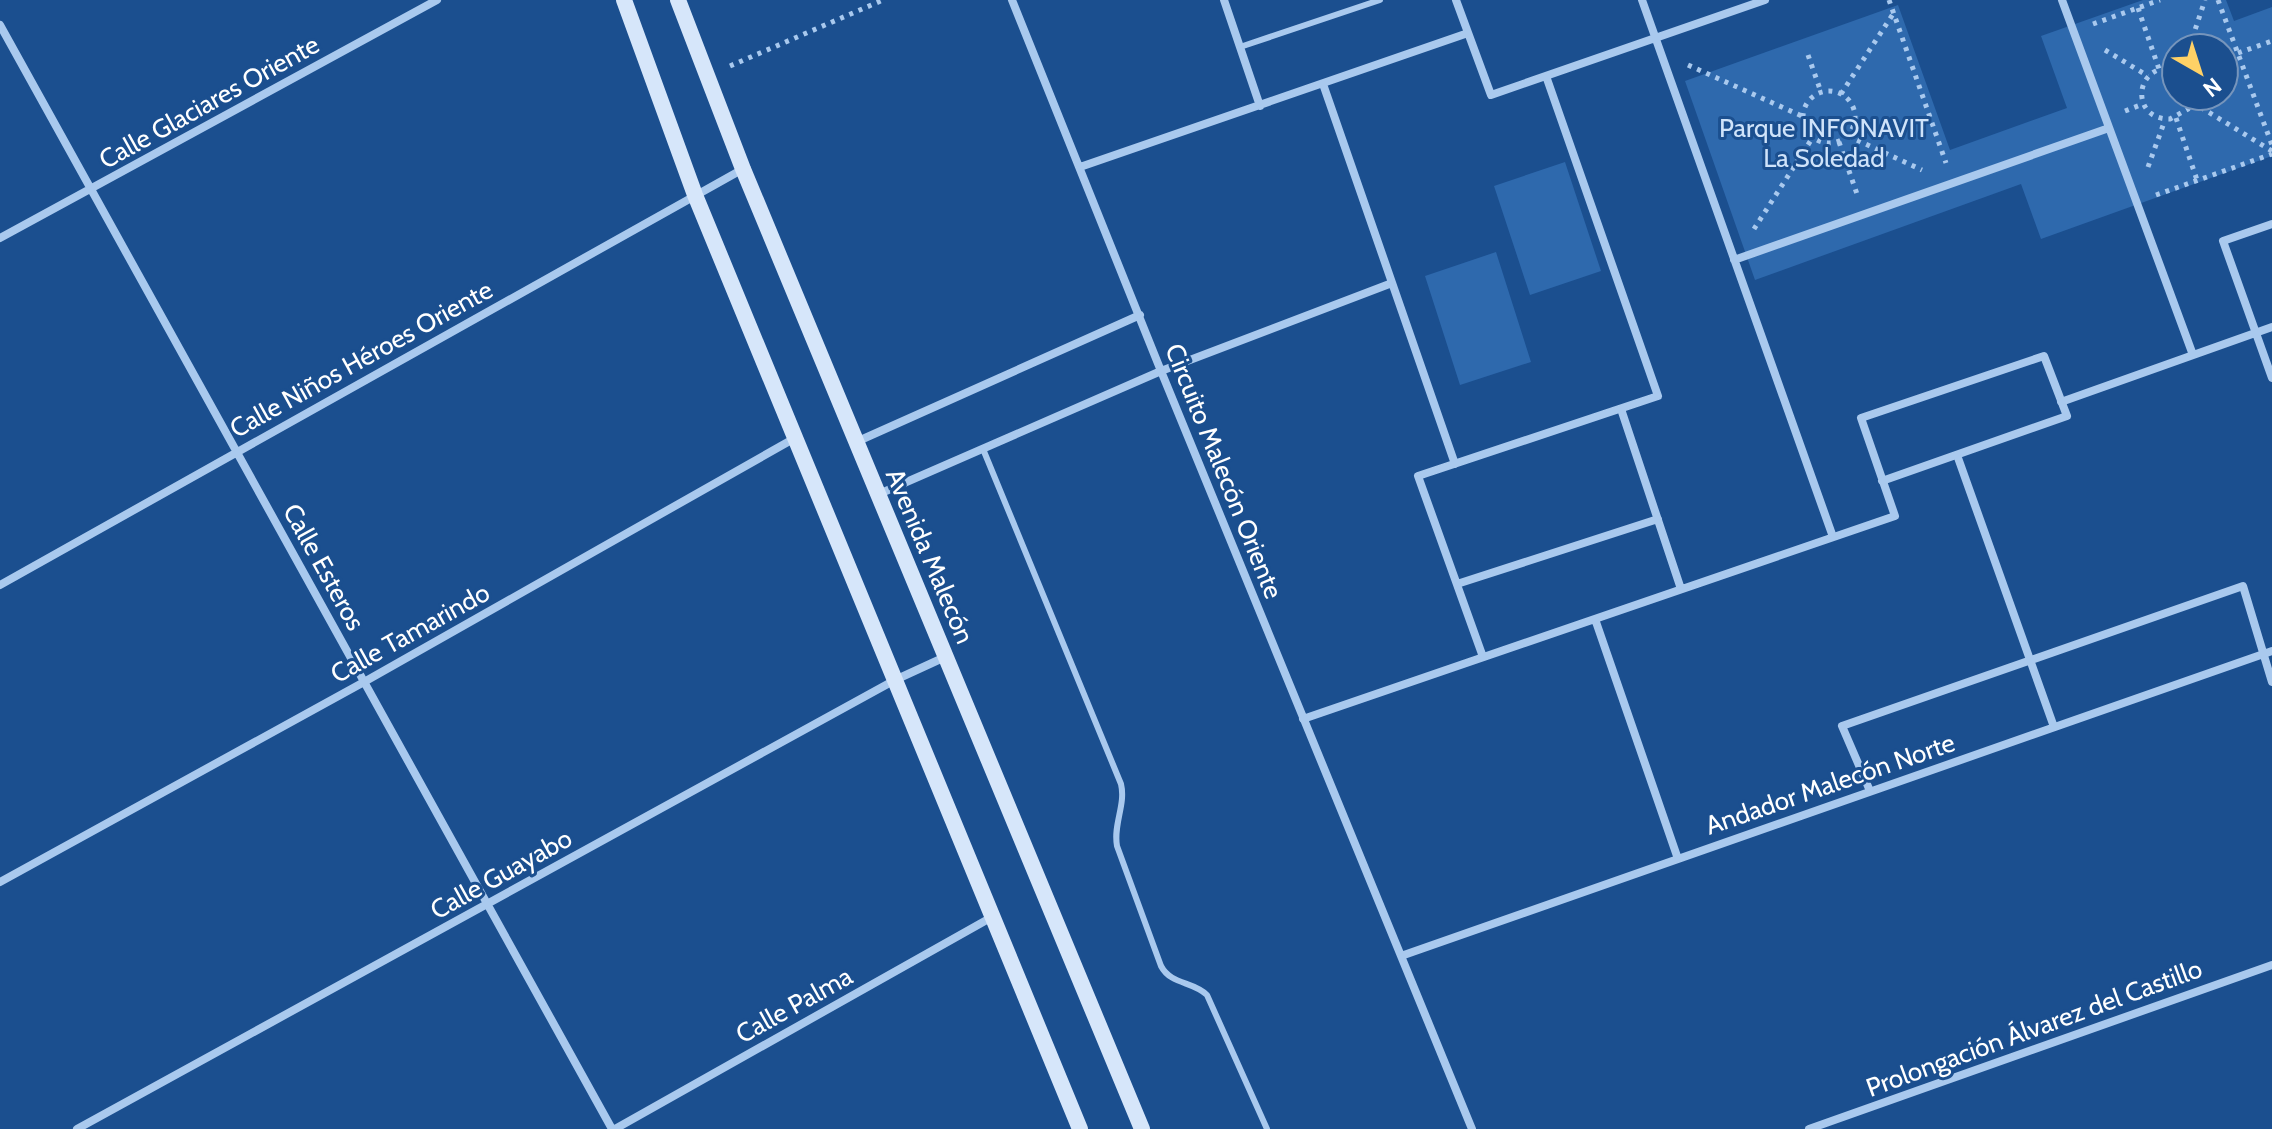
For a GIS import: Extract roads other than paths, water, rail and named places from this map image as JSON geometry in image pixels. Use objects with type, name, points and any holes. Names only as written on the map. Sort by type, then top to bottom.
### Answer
[{"type":"street","name":"Calle Glaciares Oriente","points":[[0,238],[437,0]]},
{"type":"street","points":[[624,0],[695,195],[1080,1129]]},
{"type":"street","name":"Avenida Malecón","points":[[678,0],[743,169],[1142,1129]]},
{"type":"street","name":"Circuito Malecón Oriente","points":[[1012,0],[1472,1129]]},
{"type":"street","points":[[1224,0],[1260,106]]},
{"type":"street","points":[[1456,0],[1491,95],[1765,0]]},
{"type":"street","points":[[1642,0],[1833,537]]},
{"type":"street","points":[[2062,0],[2193,355]]},
{"type":"street","name":"Calle Esteros","points":[[0,25],[614,1129]]},
{"type":"street","points":[[1080,167],[1468,33]]},
{"type":"street","points":[[1483,657],[1418,476],[1658,396],[1546,76]]},
{"type":"street","points":[[1323,84],[1455,464]]},
{"type":"street","points":[[1734,260],[2109,128]]},
{"type":"street","name":"Calle Niños Héroes Oriente","points":[[0,585],[743,169]]},
{"type":"street","points":[[2272,224],[2223,241],[2272,378]]},
{"type":"street","points":[[878,494],[1161,371],[1392,283]]},
{"type":"street","points":[[856,442],[1140,315]]},
{"type":"street","points":[[2061,402],[2272,327]]},
{"type":"street","points":[[1303,719],[1895,516],[1882,481],[1861,418],[2044,356],[2067,416],[1882,481]]},
{"type":"street","points":[[1621,409],[1681,589]]},
{"type":"street","name":"Calle Tamarindo","points":[[0,882],[364,682],[795,438]]},
{"type":"street","points":[[1957,455],[2054,727]]},
{"type":"street","points":[[1457,584],[1658,519]]},
{"type":"street","points":[[1870,791],[1842,726],[2243,586],[2272,682]]},
{"type":"street","points":[[1595,619],[1678,859]]},
{"type":"street","name":"Andador Malecón Norte","points":[[1401,956],[2272,651]]},
{"type":"street","name":"Calle Guayabo","points":[[77,1129],[895,680],[945,657]]},
{"type":"street","name":"Calle Palma","points":[[614,1129],[992,917]]},
{"type":"street","name":"Prolongación Álvarez del Castillo","points":[[1809,1129],[2272,965]]},
{"type":"lane","points":[[1240,47],[1380,0]]},
{"type":"lane","points":[[983,449],[1121,784],[1123,798],[1115,833],[1117,846],[1161,966],[1170,979],[1202,990],[1207,995],[1267,1129]]},
{"type":"park label","name":"Parque INFONAVIT La Soledad","points":[[1824,143]]}]
